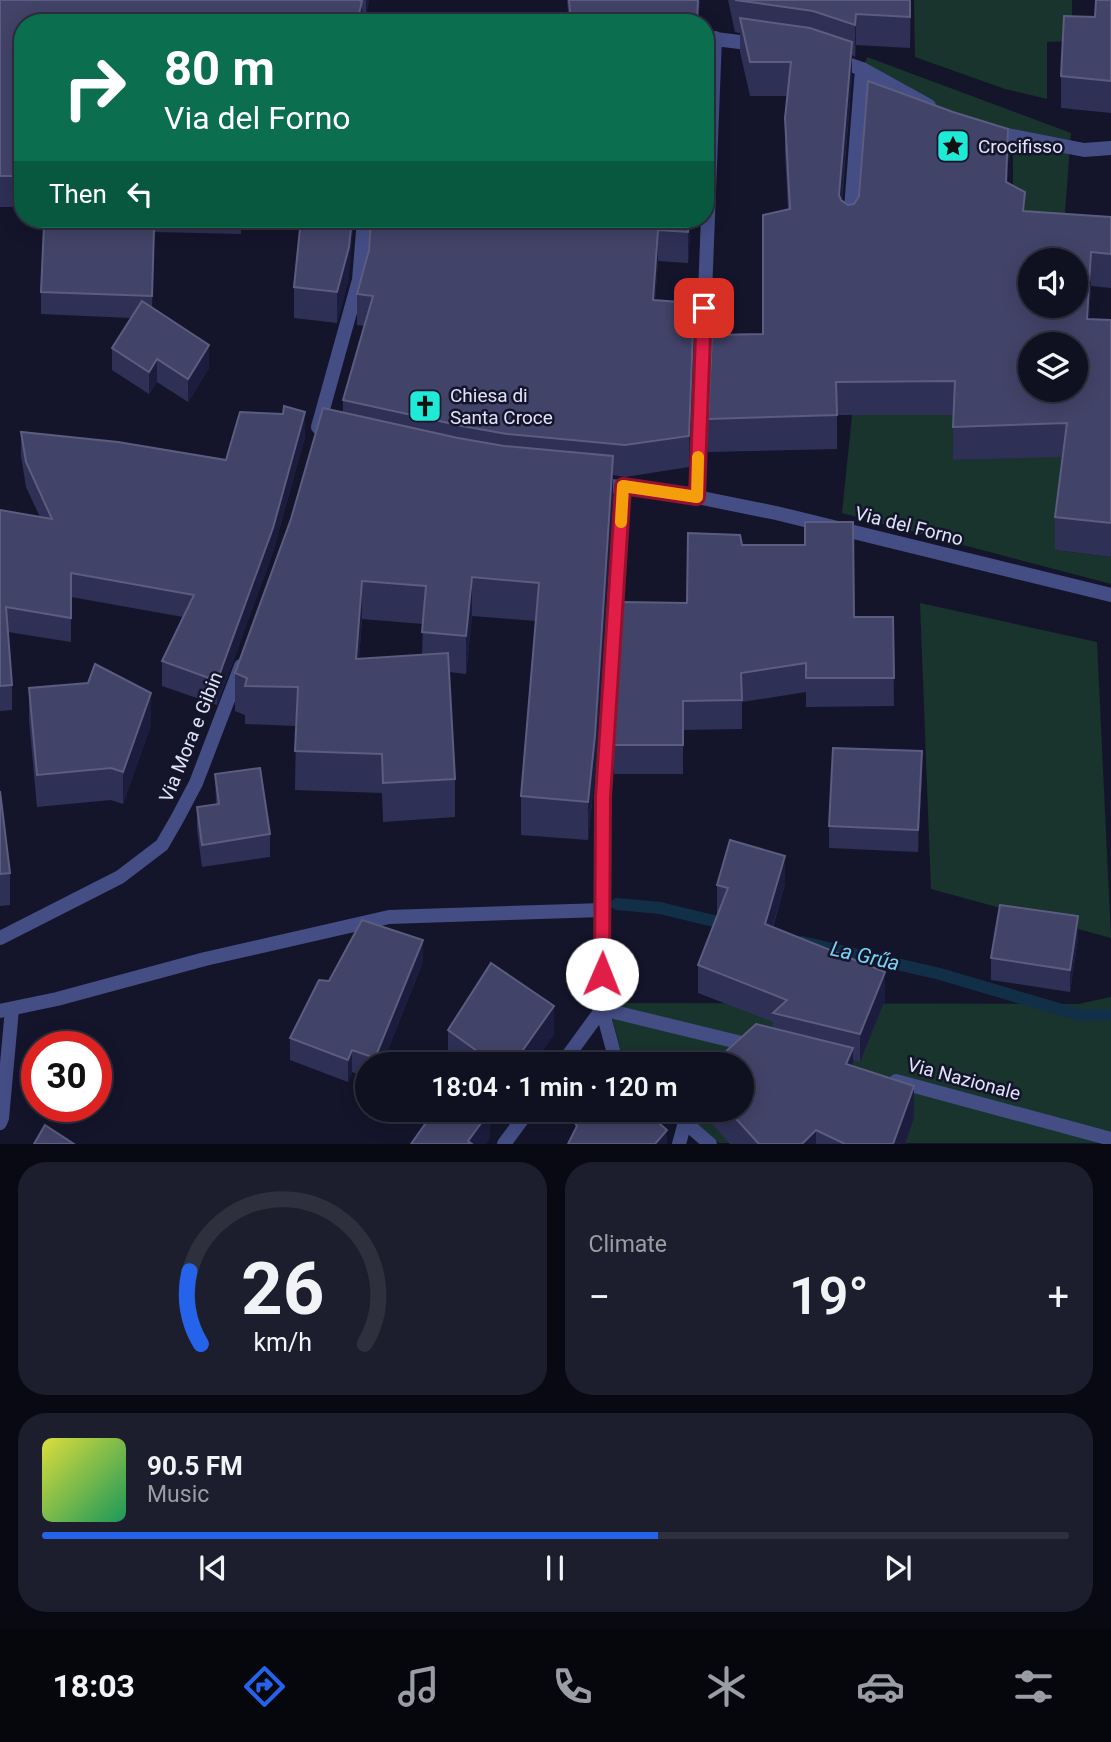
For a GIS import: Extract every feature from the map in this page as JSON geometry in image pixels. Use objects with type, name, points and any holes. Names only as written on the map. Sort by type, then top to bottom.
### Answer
[{"type":"street","points":[[714,39],[776,47]]},
{"type":"street","points":[[825,56],[862,69],[943,114]]},
{"type":"street","points":[[849,229],[862,69]]},
{"type":"street","points":[[978,129],[1084,150],[1111,148]]},
{"type":"street","points":[[323,436],[359,280],[363,228]]},
{"type":"street","points":[[697,497],[705,228]]},
{"type":"street","name":"Via del Forno","points":[[587,483],[697,497],[776,513],[1111,595]]},
{"type":"street","points":[[614,1052],[602,1009],[603,797],[623,486]]},
{"type":"street","name":"Via Mora e Gibin","points":[[0,938],[120,877],[162,845],[196,783],[245,655]]},
{"type":"street","points":[[0,1123],[6,1010],[205,959],[389,917],[603,910]]},
{"type":"street","points":[[602,1009],[765,1048]]},
{"type":"street","points":[[571,1052],[602,1009]]},
{"type":"street","name":"Via Nazionale","points":[[887,1078],[1111,1139]]},
{"type":"street","points":[[504,1143],[520,1122]]},
{"type":"street","points":[[679,1143],[685,1122],[710,1143]]},
{"type":"green space","points":[[914,0],[1072,0],[1072,41],[1047,42],[1047,99],[1005,89],[915,57]]},
{"type":"green space","points":[[867,57],[1071,133],[1064,226],[1013,216],[1013,140],[1008,163],[860,81]]},
{"type":"green space","points":[[955,410],[953,460],[1011,458],[1071,430],[1055,550],[1111,557],[1111,584],[842,513],[852,415],[925,415]]},
{"type":"green space","points":[[920,603],[1097,642],[1111,938],[931,889]]},
{"type":"green space","points":[[1111,997],[1111,1136],[608,1003],[1078,1004]]},
{"type":"green space","points":[[612,1018],[754,1052],[621,1052]]},
{"type":"green space","points":[[754,1052],[1110,1143],[719,1143],[695,1122],[754,1122]]},
{"type":"building","points":[[0,0],[362,1],[359,14],[14,14],[14,176],[0,176]]},
{"type":"building","points":[[569,0],[698,0],[697,14],[570,14]]},
{"type":"building","points":[[735,0],[910,0],[910,17],[856,14],[855,25],[813,11]]},
{"type":"building","points":[[1096,0],[1111,0],[1111,81],[1061,76],[1064,16],[1095,17]]},
{"type":"building","points":[[740,18],[810,28],[852,42],[839,195],[848,205],[854,204],[859,196],[868,81],[1008,129],[1006,182],[1025,192],[1023,211],[1111,217],[1111,254],[1091,252],[1088,302],[1088,248],[1018,248],[1018,318],[1111,320],[1111,523],[1055,517],[1067,423],[953,427],[955,381],[836,382],[837,415],[708,419],[712,335],[763,334],[763,215],[790,209],[785,118],[791,62],[750,62]]},
{"type":"building","points":[[44,228],[154,229],[152,296],[41,292]]},
{"type":"building","points":[[300,228],[351,228],[337,292],[294,287]]},
{"type":"building","points":[[370,228],[688,228],[688,232],[658,230],[653,300],[694,303],[689,436],[625,445],[507,434],[343,400],[373,296],[357,294],[369,250]]},
{"type":"building","points":[[142,301],[209,345],[188,379],[157,359],[149,372],[112,348]]},
{"type":"building","points":[[284,406],[305,412],[273,528],[217,681],[162,661],[194,595],[71,573],[71,618],[6,607],[12,685],[0,686],[0,510],[52,519],[26,462],[21,432],[118,442],[226,460],[240,412],[283,414]]},
{"type":"building","points":[[323,408],[504,446],[613,456],[595,736],[588,802],[521,796],[539,583],[472,577],[466,636],[422,632],[426,586],[362,581],[356,659],[448,653],[455,779],[383,783],[382,754],[295,751],[298,687],[245,686],[247,678],[235,673],[291,519]]},
{"type":"building","points":[[805,522],[853,522],[854,617],[893,617],[894,678],[806,678],[806,663],[741,673],[742,700],[683,701],[683,745],[614,745],[623,602],[687,603],[688,533],[740,535],[742,545],[805,545]]},
{"type":"building","points":[[95,664],[151,693],[123,772],[111,768],[37,775],[29,688],[88,683]]},
{"type":"building","points":[[833,748],[922,751],[918,830],[829,826]]},
{"type":"building","points":[[260,768],[270,834],[202,845],[197,807],[219,804],[215,774]]},
{"type":"building","points":[[0,791],[10,873],[0,874]]},
{"type":"building","points":[[730,840],[785,856],[765,924],[885,972],[860,1034],[773,1013],[787,1000],[698,965],[728,888],[717,885]]},
{"type":"building","points":[[1000,905],[1078,916],[1070,970],[991,958]]},
{"type":"building","points":[[362,920],[423,940],[377,1052],[352,1050],[348,1060],[290,1038],[319,980],[329,981]]},
{"type":"building","points":[[491,963],[554,1006],[521,1052],[476,1052],[448,1030]]},
{"type":"building","points":[[756,1024],[853,1048],[846,1064],[914,1086],[893,1144],[845,1144],[816,1130],[802,1144],[759,1144],[739,1122],[754,1122],[754,1052],[725,1052]]},
{"type":"building","points":[[427,1122],[482,1122],[468,1141],[472,1144],[411,1144]]},
{"type":"building","points":[[574,1122],[658,1122],[667,1130],[655,1144],[568,1144],[577,1126]]},
{"type":"building","points":[[45,1125],[74,1144],[34,1144]]},
{"type":"waterway","name":"La Grűa","points":[[617,904],[660,908],[730,925]]},
{"type":"waterway","name":"La Grűa","points":[[802,942],[940,974],[1079,1015],[1111,1015]]},
{"type":"slow traffic","points":[[621,522],[623,486],[697,497],[698,457]]},
{"type":"place","name":"Crocifisso","points":[[953,146]]},
{"type":"place","name":"Chiesa di Santa Croce","points":[[425,406]]},
{"type":"route","points":[[602,974],[603,797],[623,486],[697,497],[704,308]]}]
